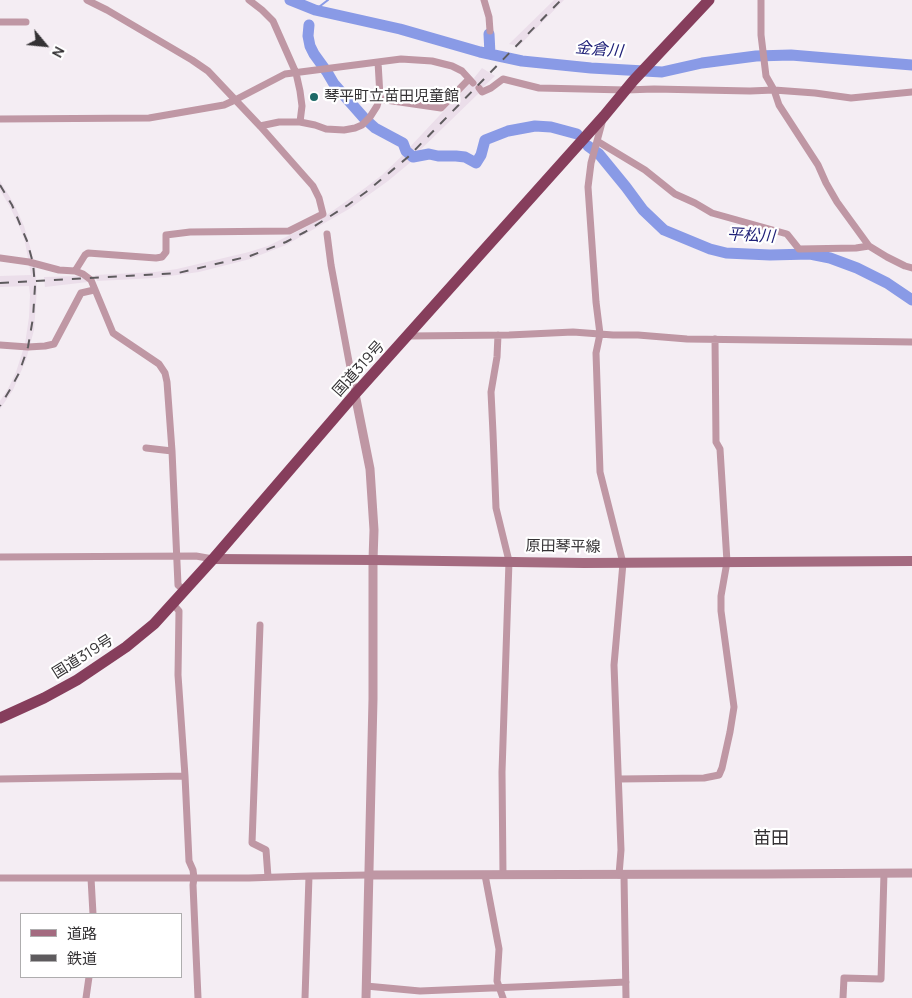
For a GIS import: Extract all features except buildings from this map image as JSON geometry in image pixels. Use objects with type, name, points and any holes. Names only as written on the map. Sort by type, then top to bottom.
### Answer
[{"type":"highway","name":"国道319号","points":[[0,718],[66,687],[112,658],[140,636],[173,604],[355,394],[409,336],[629,86],[709,0]]},
{"type":"main road","name":"原田琴平線","points":[[213,559],[623,563],[912,561]]},
{"type":"street","points":[[75,271],[88,253],[156,258],[162,256],[166,252],[166,235],[190,232],[289,231],[323,214],[319,198],[313,186],[208,71],[87,0]]},
{"type":"street","points":[[107,10],[108,0]]},
{"type":"street","points":[[249,0],[273,21],[296,73],[302,106],[300,122]]},
{"type":"street","points":[[484,0],[489,17],[490,31]]},
{"type":"street","points":[[761,0],[761,35],[766,76],[779,104],[818,165],[837,202],[870,246],[887,257],[912,268]]},
{"type":"street","points":[[0,22],[26,22]]},
{"type":"street","points":[[0,119],[150,118],[224,105],[285,74],[401,59],[452,66],[462,71],[482,92],[503,79],[539,88],[629,86],[654,89],[774,90],[851,98],[912,92]]},
{"type":"street","points":[[260,126],[279,122],[300,122],[326,129],[344,130],[362,125],[377,106],[380,96],[378,62]]},
{"type":"street","points":[[379,99],[440,108],[474,84]]},
{"type":"street","points":[[604,116],[591,163],[588,187],[600,334],[596,353],[600,472],[623,563],[614,665],[626,998]]},
{"type":"street","points":[[597,141],[645,170],[675,194],[712,213],[787,234],[799,248],[856,248],[870,246]]},
{"type":"street","points":[[327,234],[331,265],[370,469],[374,530],[373,699],[366,998]]},
{"type":"street","points":[[0,258],[29,262],[83,274],[91,280],[114,332],[158,364],[165,373],[172,450],[178,585],[185,591]]},
{"type":"street","points":[[0,344],[28,347],[54,344],[81,293],[94,290]]},
{"type":"street","points":[[409,336],[572,332],[687,339],[912,342]]},
{"type":"street","points":[[498,335],[497,356],[491,392],[492,432],[496,508],[508,561],[502,772],[503,875]]},
{"type":"street","points":[[618,779],[704,778],[719,775],[730,732],[734,708],[721,611],[721,596],[727,562],[720,449],[716,442],[715,339]]},
{"type":"street","points":[[146,448],[172,450]]},
{"type":"street","points":[[0,557],[196,556],[213,559]]},
{"type":"street","points":[[173,604],[179,611],[178,674],[189,861],[194,878],[198,998]]},
{"type":"street","points":[[260,626],[252,843],[266,850],[268,877]]},
{"type":"street","points":[[0,779],[185,776]]},
{"type":"street","points":[[843,998],[844,978],[881,979],[884,873]]},
{"type":"street","points":[[0,878],[912,873]]},
{"type":"street","points":[[485,875],[499,949],[497,981],[503,998]]},
{"type":"street","points":[[305,998],[309,876]]},
{"type":"street","points":[[91,878],[92,913]]},
{"type":"street","points":[[86,998],[89,978]]},
{"type":"street","points":[[366,986],[420,991],[626,982]]},
{"type":"shaded area","points":[[554,0],[564,0],[519,46],[509,44]]},
{"type":"shaded area","points":[[482,68],[495,76],[415,155],[408,149],[469,84],[471,86],[476,81],[474,78]]},
{"type":"shaded area","points":[[404,154],[412,161],[388,181],[349,209],[286,245],[250,259],[199,272],[155,278],[97,281],[95,275],[177,269],[268,246],[324,217],[382,175]]},
{"type":"shaded area","points":[[0,181],[14,204],[24,226],[35,264],[37,289],[34,330],[26,360],[13,390],[0,409],[0,401],[16,372],[25,344],[30,295],[29,286],[0,287],[0,276],[31,275],[25,242],[10,207],[0,190]]},
{"type":"shaded area","points":[[81,276],[88,282],[45,287],[44,277]]},
{"type":"waterway","name":"金倉川","points":[[290,0],[315,10],[400,29],[480,52],[522,61],[591,68],[662,72],[702,63],[756,56],[791,55],[912,65]]},
{"type":"waterway","points":[[315,10],[328,0]]},
{"type":"waterway","name":"平松川","points":[[309,25],[308,36],[310,46],[334,84],[364,118],[375,128],[403,143],[406,151],[413,157],[429,154],[456,156],[465,157],[476,163],[481,155],[485,140],[508,131],[535,126],[551,127],[577,134]]},
{"type":"waterway","points":[[489,34],[490,54]]},
{"type":"waterway","name":"平松川","points":[[588,146],[599,154],[643,210],[664,230],[710,249],[726,253],[810,254],[830,258],[857,268],[887,283],[912,300]]},
{"type":"railway","points":[[0,283],[178,273],[250,256],[286,242],[348,205],[408,157],[561,0]]},
{"type":"railway","points":[[0,185],[12,205],[27,241],[33,263],[35,286],[33,318],[28,347],[19,373],[0,406]]},
{"type":"place","name":"琴平町立苗田児童館","points":[[314,97]]},
{"type":"district","name":"苗田","points":[[771,839]]}]
